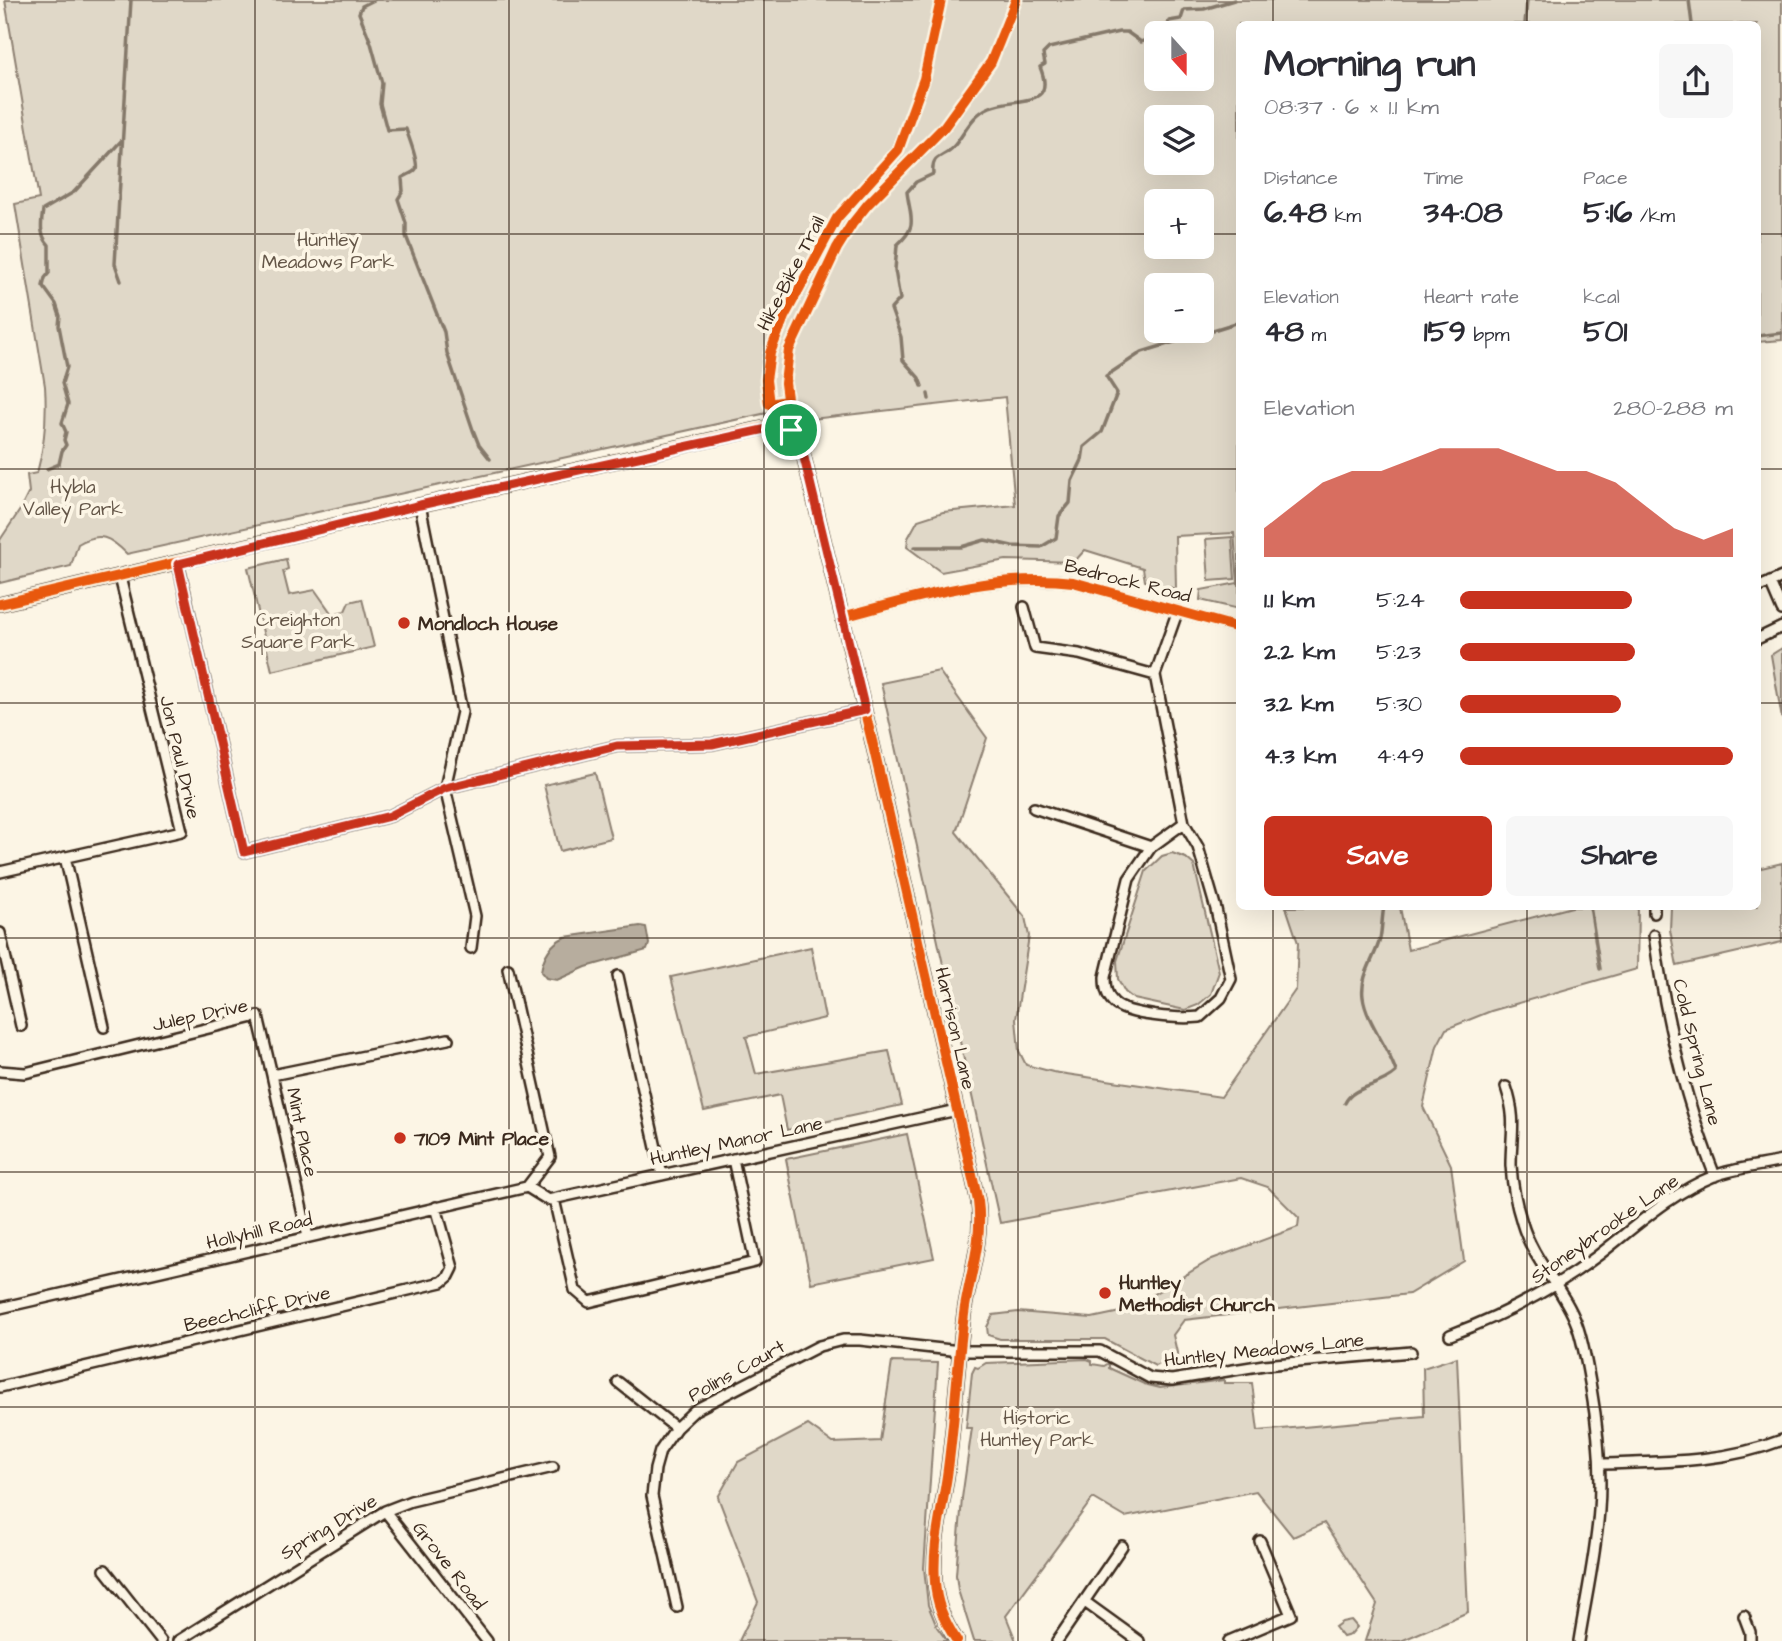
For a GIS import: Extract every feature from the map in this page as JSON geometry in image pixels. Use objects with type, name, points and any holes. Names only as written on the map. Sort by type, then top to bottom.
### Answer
[{"type":"street","points":[[0,604],[763,428],[780,426],[791,430],[785,383],[786,361],[802,318],[837,248],[868,204],[930,144],[968,94],[990,62],[1016,0]]},
{"type":"street","name":"Harrison Lane","points":[[791,430],[801,445],[865,710],[980,1217],[975,1266],[965,1304],[934,1570],[939,1606],[957,1641]]},
{"type":"street","points":[[420,505],[462,712],[445,788],[475,916],[471,948]]},
{"type":"street","points":[[178,564],[244,852],[390,816],[445,788],[617,746],[712,744],[865,710]]},
{"type":"street","name":"Jon Paul Drive","points":[[0,872],[182,831],[120,577]]},
{"type":"street","points":[[1761,586],[1782,577]]},
{"type":"street","name":"Bedrock Road","points":[[842,617],[984,583],[1016,579],[1073,582],[1236,627]]},
{"type":"street","points":[[1770,582],[1782,610]]},
{"type":"street","points":[[1024,607],[1035,648],[1079,654],[1155,675]]},
{"type":"street","points":[[1178,610],[1155,675],[1184,823],[1198,847],[1216,909],[1231,979],[1221,998],[1200,1017],[1177,1018],[1124,1009],[1113,1002],[1106,992],[1105,977],[1129,879],[1151,847],[1184,823]]},
{"type":"street","points":[[1761,637],[1782,627]]},
{"type":"street","points":[[1034,808],[1151,847]]},
{"type":"street","points":[[65,857],[104,1027]]},
{"type":"street","points":[[0,933],[21,1026]]},
{"type":"street","name":"Cold Spring Lane","points":[[1654,935],[1686,1090],[1715,1176]]},
{"type":"street","points":[[508,969],[550,1157],[527,1186],[548,1200],[554,1199],[575,1290],[589,1302],[755,1262],[733,1159]]},
{"type":"street","points":[[618,976],[662,1175]]},
{"type":"street","name":"Julep Drive","points":[[0,1071],[26,1073],[258,1016],[272,1075]]},
{"type":"street","points":[[272,1075],[447,1039]]},
{"type":"street","name":"Mint Place","points":[[272,1075],[308,1237]]},
{"type":"street","points":[[1506,1087],[1513,1107],[1511,1161],[1514,1194],[1527,1238],[1572,1313],[1583,1348],[1594,1408],[1600,1464],[1596,1544],[1578,1641]]},
{"type":"street","name":"Huntley Manor Lane","points":[[554,1199],[957,1110]]},
{"type":"street","name":"Stoneybrooke Lane","points":[[1450,1335],[1506,1312],[1554,1285],[1597,1256],[1658,1207],[1715,1176],[1782,1161]]},
{"type":"street","name":"Hollyhill Road","points":[[0,1308],[527,1186]]},
{"type":"street","name":"Beechcliff Drive","points":[[0,1387],[442,1282],[450,1276],[453,1268],[436,1207]]},
{"type":"street","name":"Polins Court","points":[[677,1608],[652,1496],[660,1451],[676,1428],[695,1410],[810,1350],[835,1341],[860,1340],[960,1351]]},
{"type":"street","name":"Huntley Meadows Lane","points":[[960,1351],[1100,1351],[1150,1378],[1172,1380],[1264,1365],[1412,1352]]},
{"type":"street","points":[[618,1382],[676,1428]]},
{"type":"street","points":[[1600,1464],[1713,1458],[1753,1450],[1782,1440]]},
{"type":"street","name":"Spring Drive","points":[[178,1641],[385,1511],[411,1501],[553,1467]]},
{"type":"street","name":"Grove Road","points":[[385,1511],[486,1641]]},
{"type":"street","points":[[1229,1641],[1291,1615],[1260,1541]]},
{"type":"street","points":[[1057,1641],[1122,1546]]},
{"type":"street","points":[[105,1570],[161,1641]]},
{"type":"street","points":[[1085,1602],[1139,1641]]},
{"type":"street","points":[[1744,1616],[1750,1632],[1750,1641]]},
{"type":"green space","name":"Huntley Meadows Park","points":[[5,0],[1782,0],[1782,340],[1761,342],[1761,21],[1236,21],[1236,558],[1234,533],[1175,536],[1176,589],[1145,581],[1143,568],[1085,550],[1074,562],[1006,560],[941,572],[907,547],[908,538],[918,520],[943,512],[1015,505],[1005,397],[803,420],[776,411],[127,554],[110,540],[93,538],[78,544],[71,566],[0,583],[0,540],[29,492],[27,475],[37,473],[45,430],[45,386],[15,204],[39,199]]},
{"type":"green space","points":[[1232,537],[1235,579],[1209,581],[1206,539]]},
{"type":"green space","name":"Creighton Square Park","points":[[286,559],[288,569],[283,571],[289,595],[315,590],[332,614],[345,611],[349,602],[362,599],[374,647],[272,671],[248,568]]},
{"type":"green space","name":"Huntley Meadows Park","points":[[1236,583],[1236,608],[1200,600],[1201,590]]},
{"type":"green space","points":[[1782,648],[1782,719],[1771,655]]},
{"type":"green space","points":[[939,671],[987,738],[956,832],[1025,917],[1029,936],[1016,1019],[1019,1051],[1026,1065],[1053,1072],[1221,1097],[1296,989],[1298,943],[1287,910],[1401,910],[1408,950],[1561,910],[1638,910],[1637,969],[1491,1011],[1446,1029],[1437,1046],[1423,1107],[1451,1165],[1464,1261],[1409,1294],[1184,1320],[1173,1335],[1178,1357],[1155,1366],[1105,1339],[1000,1339],[988,1335],[987,1327],[993,1315],[1018,1312],[1092,1318],[1125,1311],[1212,1259],[1298,1227],[1299,1218],[1268,1187],[1241,1178],[1000,1223],[881,683]]},
{"type":"green space","points":[[595,773],[611,838],[560,851],[544,785]]},
{"type":"green space","points":[[1172,853],[1186,858],[1194,865],[1219,972],[1211,994],[1198,1005],[1185,1010],[1134,999],[1125,992],[1118,979],[1117,961],[1146,871],[1162,856]]},
{"type":"green space","points":[[1782,863],[1782,942],[1677,966],[1670,930],[1671,910],[1761,910],[1761,868]]},
{"type":"green space","points":[[811,947],[825,1018],[746,1037],[756,1074],[889,1051],[902,1105],[787,1130],[780,1095],[704,1111],[671,977]]},
{"type":"green space","points":[[907,1134],[934,1258],[811,1283],[786,1159]]},
{"type":"green space","name":"Historic Huntley Park","points":[[1457,1357],[1468,1612],[1401,1641],[1365,1641],[1377,1604],[1324,1523],[1293,1537],[1256,1491],[1125,1517],[1093,1498],[1006,1616],[1016,1641],[974,1641],[956,1575],[962,1498],[972,1428],[966,1428],[975,1367],[986,1363],[1087,1359],[1092,1361],[1092,1364],[1104,1366],[1109,1363],[1109,1368],[1144,1384],[1160,1388],[1224,1380],[1224,1383],[1252,1383],[1258,1431],[1424,1416],[1423,1368]]},
{"type":"green space","points":[[892,1362],[938,1363],[924,1568],[928,1605],[937,1627],[947,1641],[739,1641],[758,1602],[718,1497],[738,1462],[808,1425],[833,1443],[880,1441]]},
{"type":"green space","points":[[1351,1620],[1357,1627],[1350,1635],[1343,1637],[1335,1627]]},
{"type":"shaded area","points":[[646,927],[649,944],[647,950],[586,967],[557,980],[546,978],[541,972],[548,951],[565,937]]},
{"type":"waterway","points":[[121,281],[115,264],[131,0]]},
{"type":"waterway","points":[[374,0],[362,6],[359,13],[382,83],[380,104],[387,130],[406,129],[417,166],[402,178],[403,191],[398,199],[406,223],[406,236],[444,332],[447,353],[473,430],[479,445],[490,459]]},
{"type":"waterway","points":[[1169,21],[1181,19],[1184,10],[1204,9],[1234,0]]},
{"type":"waterway","points":[[1525,21],[1527,0]]},
{"type":"waterway","points":[[1689,0],[1692,21]]},
{"type":"waterway","points":[[922,386],[919,378],[903,360],[901,337],[891,309],[900,299],[895,270],[897,245],[911,226],[907,192],[916,182],[933,174],[936,159],[954,146],[973,119],[983,110],[1038,96],[1043,90],[1044,81],[1040,67],[1045,64],[1043,54],[1049,48],[1119,32],[1127,32],[1141,42],[1144,41]]},
{"type":"waterway","points":[[47,469],[59,464],[66,445],[66,432],[62,423],[68,404],[62,383],[67,367],[59,326],[60,316],[56,304],[43,286],[49,273],[49,245],[42,229],[43,210],[74,192],[122,140]]},
{"type":"waterway","points":[[915,547],[961,547],[985,540],[1012,546],[1041,547],[1056,538],[1059,516],[1070,503],[1072,481],[1082,460],[1084,447],[1102,432],[1117,393],[1106,376],[1142,352],[1236,323]]},
{"type":"waterway","points":[[1761,336],[1782,333]]},
{"type":"waterway","points":[[928,394],[929,399]]},
{"type":"waterway","points":[[1345,1103],[1354,1093],[1396,1072],[1368,1015],[1363,997],[1366,974],[1380,939],[1384,910]]},
{"type":"waterway","points":[[1591,910],[1600,969]]},
{"type":"cycle path","name":"Hike-Bike Trail","points":[[787,401],[769,404],[766,380],[770,353],[784,317],[837,218],[898,150],[924,79],[941,0]]},
{"type":"cycle path","points":[[791,430],[785,383],[789,350],[837,248],[868,204],[944,127],[991,62],[1016,0]]},
{"type":"cycle path","points":[[0,604],[763,428],[780,426],[791,430]]},
{"type":"cycle path","points":[[791,430],[801,445],[978,1201],[978,1242],[965,1307],[950,1455],[935,1555],[935,1582],[939,1606],[957,1641]]},
{"type":"cycle path","points":[[842,617],[956,589],[1044,580],[1073,582],[1236,627]]},
{"type":"place","name":"Mondloch House","points":[[404,623]]},
{"type":"place","name":"7109 Mint Place","points":[[400,1138]]},
{"type":"place","name":"Huntley Methodist Church","points":[[1105,1293]]},
{"type":"route","points":[[780,426],[791,430],[801,445],[865,710],[712,744],[617,746],[445,788],[390,816],[244,852],[178,564],[420,505],[763,428],[780,426]]},
{"type":"park label","name":"Hybla Valley Park","points":[[73,497]]}]
